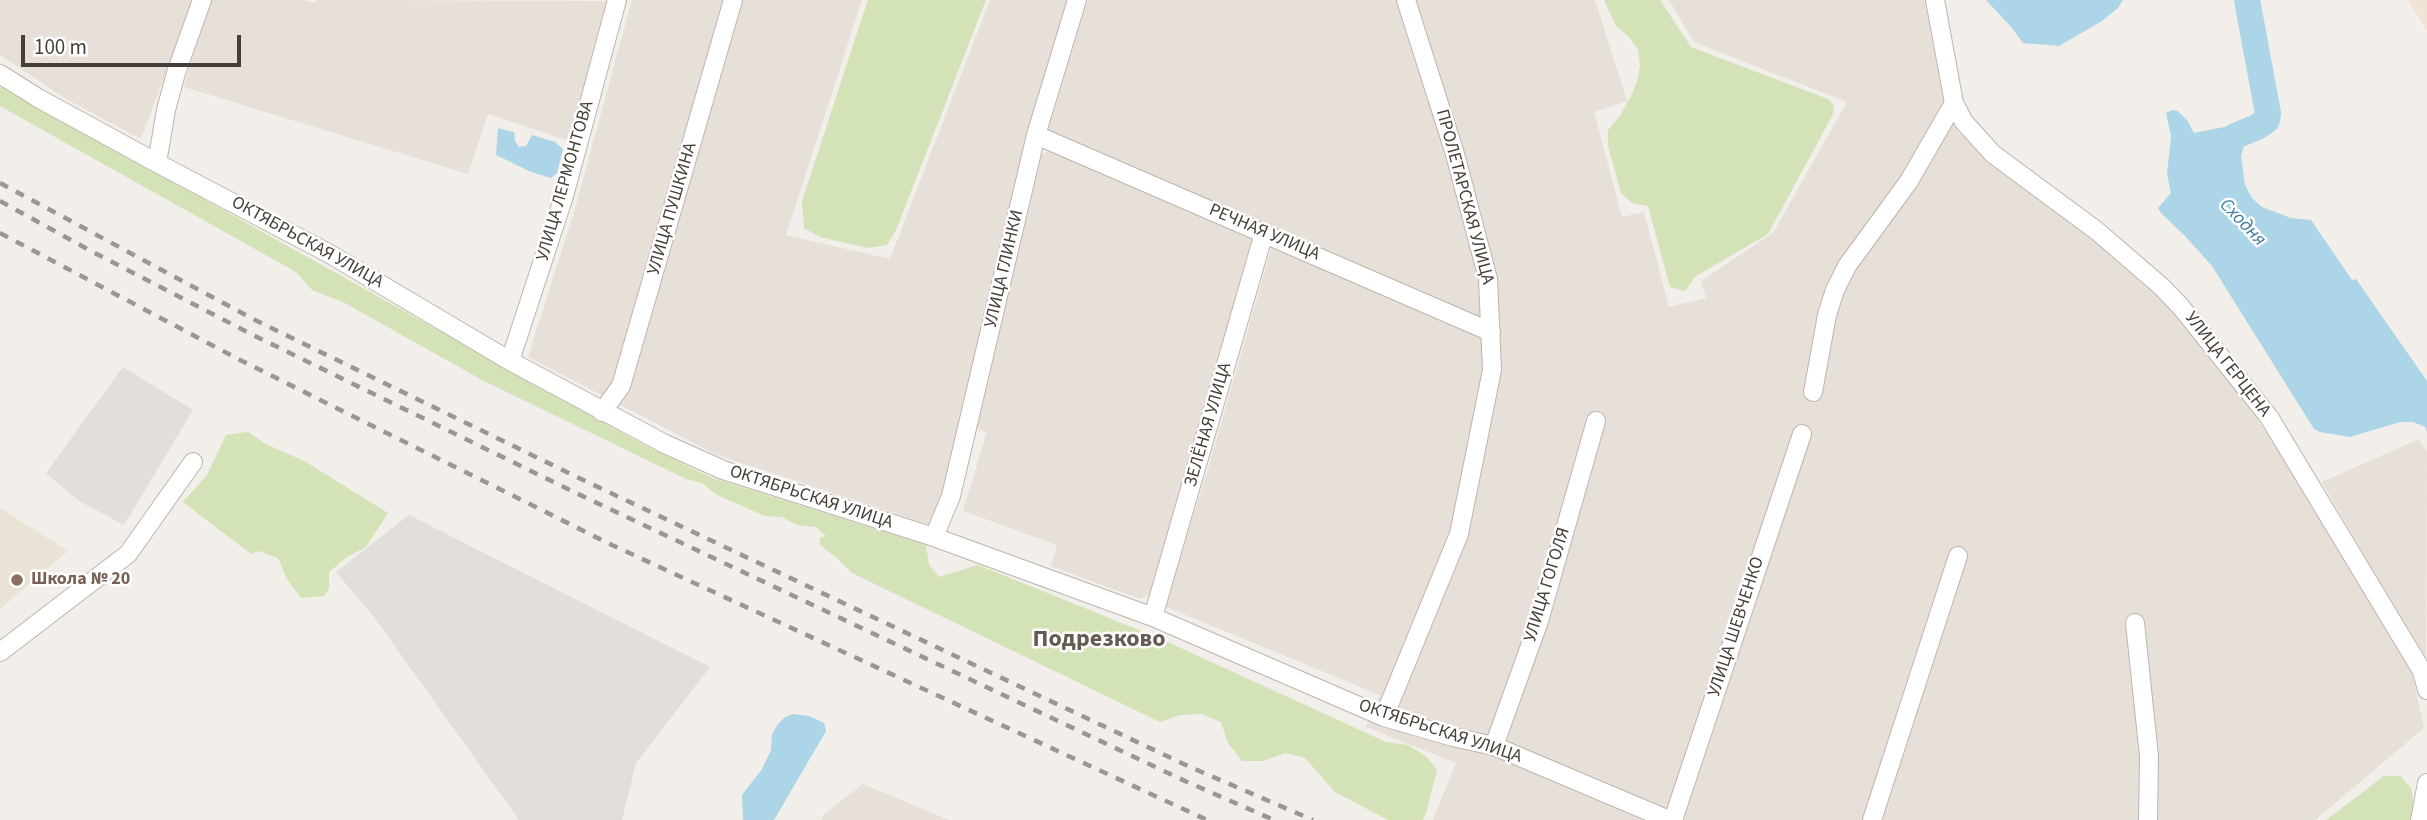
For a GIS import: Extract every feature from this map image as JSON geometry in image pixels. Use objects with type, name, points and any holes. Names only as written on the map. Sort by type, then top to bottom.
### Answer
[{"type":"street","points":[[157,163],[166,110],[176,73],[202,0]]},
{"type":"street","name":"УЛИЦА ЛЕРМОНТОВА","points":[[510,361],[564,196],[617,0]]},
{"type":"street","name":"УЛИЦА ПУШКИНА","points":[[602,412],[615,398],[621,386],[733,0]]},
{"type":"street","name":"УЛИЦА ГЛИНКИ","points":[[934,537],[951,496],[1036,135],[1077,0]]},
{"type":"street","name":"ПРОЛЕТАРСКАЯ УЛИЦА","points":[[1384,717],[1458,534],[1492,370],[1488,279],[1455,155],[1406,0]]},
{"type":"street","points":[[1813,392],[1827,315],[1835,290],[1847,266],[1909,181],[1954,103],[1936,0]]},
{"type":"street","name":"ОКТЯБРЬСКАЯ УЛИЦА","points":[[0,74],[38,98],[157,163],[328,253],[602,412],[723,470],[934,537],[1153,617],[1384,717],[1494,746],[1671,820]]},
{"type":"street","name":"УЛИЦА ГЕРЦЕНА","points":[[1954,103],[1964,122],[1984,146],[2097,230],[2162,287],[2189,317],[2269,417],[2422,671],[2427,690]]},
{"type":"street","name":"РЕЧНАЯ УЛИЦА","points":[[1036,135],[1490,332]]},
{"type":"street","name":"ЗЕЛЁНАЯ УЛИЦА","points":[[1153,617],[1264,233]]},
{"type":"street","name":"УЛИЦА ГОГОЛЯ","points":[[1494,746],[1539,621],[1596,421]]},
{"type":"street","name":"УЛИЦА ШЕВЧЕНКО","points":[[1671,820],[1802,434]]},
{"type":"street","points":[[0,652],[128,554],[193,462]]},
{"type":"street","points":[[1872,820],[1958,556]]},
{"type":"street","points":[[2135,623],[2149,756],[2148,820]]},
{"type":"street","points":[[2420,820],[2427,783]]},
{"type":"shaded area","points":[[0,0],[193,0],[141,139],[66,99],[0,55]]},
{"type":"shaded area","points":[[209,0],[303,0],[315,3],[317,0],[610,1],[572,142],[488,114],[468,174],[184,87]]},
{"type":"shaded area","points":[[632,0],[862,0],[786,235],[890,259],[990,0],[1071,0],[942,496],[928,524],[717,455],[528,357],[575,209]]},
{"type":"shaded area","points":[[1088,0],[1595,0],[1627,101],[1594,112],[1622,217],[1644,212],[1669,307],[1706,298],[1701,281],[1773,233],[1847,102],[1694,42],[1669,0],[1926,0],[1939,68],[1957,131],[2089,235],[2154,291],[2194,334],[2254,414],[2323,517],[2412,673],[2424,728],[2315,820],[1433,820],[1456,763],[1366,727],[1380,695],[1164,606],[1207,473],[1272,245],[1048,131]]},
{"type":"shaded area","points":[[2408,0],[2427,0],[2427,31]]},
{"type":"shaded area","points":[[1055,149],[1256,237],[1152,592],[1140,599],[1051,566],[1057,545],[963,511],[987,432],[976,428],[1042,154]]},
{"type":"shaded area","points":[[123,367],[193,410],[124,525],[79,501],[46,473]]},
{"type":"shaded area","points":[[2419,439],[2427,452],[2426,666],[2322,482]]},
{"type":"shaded area","name":"Школа № 20","points":[[0,508],[68,551],[0,609]]},
{"type":"shaded area","points":[[409,515],[710,667],[636,763],[622,820],[519,820],[374,617],[336,572]]},
{"type":"shaded area","points":[[863,784],[949,820],[821,820],[824,814]]},
{"type":"green space","points":[[868,0],[986,0],[896,230],[887,245],[868,248],[820,237],[804,228],[802,201]]},
{"type":"green space","points":[[1604,0],[1660,0],[1691,47],[1828,99],[1834,105],[1833,114],[1768,234],[1696,276],[1685,291],[1670,287],[1648,206],[1632,203],[1621,193],[1608,146],[1608,130],[1630,98],[1640,66],[1638,49],[1616,26]]},
{"type":"green space","points":[[0,81],[139,163],[642,444],[710,477],[926,545],[929,565],[939,577],[978,565],[1161,639],[1386,742],[1408,745],[1427,757],[1437,770],[1426,813],[1422,820],[1388,820],[1335,792],[1305,758],[1285,753],[1264,761],[1242,761],[1228,743],[1221,722],[1201,714],[1180,715],[1160,722],[852,573],[820,545],[820,538],[826,536],[816,527],[797,525],[782,517],[765,516],[717,495],[702,483],[686,479],[484,381],[343,302],[312,290],[296,272],[0,106]]},
{"type":"green space","points":[[248,432],[266,444],[306,462],[388,513],[366,547],[347,557],[329,572],[329,589],[324,596],[301,598],[287,579],[278,558],[259,551],[251,554],[183,502],[207,475],[226,435]]},
{"type":"green space","points":[[2384,776],[2400,776],[2412,789],[2410,820],[2326,820]]},
{"type":"water","points":[[1986,0],[2123,0],[2118,8],[2102,21],[2059,46],[2023,43]]},
{"type":"water","points":[[2178,111],[2187,120],[2194,133],[2255,121],[2259,131],[2251,135],[2241,156],[2245,185],[2252,198],[2262,207],[2291,218],[2311,220],[2352,280],[2356,279],[2427,381],[2427,432],[2425,427],[2413,422],[2400,422],[2350,437],[2314,429],[2212,266],[2158,208],[2171,193],[2167,174],[2171,136],[2166,113]]},
{"type":"water","points":[[498,128],[514,132],[519,147],[526,146],[532,135],[555,142],[563,149],[557,173],[551,178],[531,172],[496,155]]},
{"type":"water","points":[[793,714],[809,716],[824,723],[826,731],[774,820],[743,820],[742,795],[762,769],[771,750],[772,734],[778,724]]},
{"type":"waterway","name":"Сходня","points":[[2230,144],[2235,136],[2267,120],[2268,113],[2247,0]]},
{"type":"railway","points":[[0,183],[255,320],[579,478],[1190,767],[1313,820]]},
{"type":"railway","points":[[0,201],[251,334],[576,493],[1185,781],[1274,820]]},
{"type":"railway","points":[[0,233],[240,360],[612,545],[1207,820]]},
{"type":"place","name":"Школа № 20","points":[[17,580]]},
{"type":"district","name":"Подрезково","points":[[1099,641]]}]
